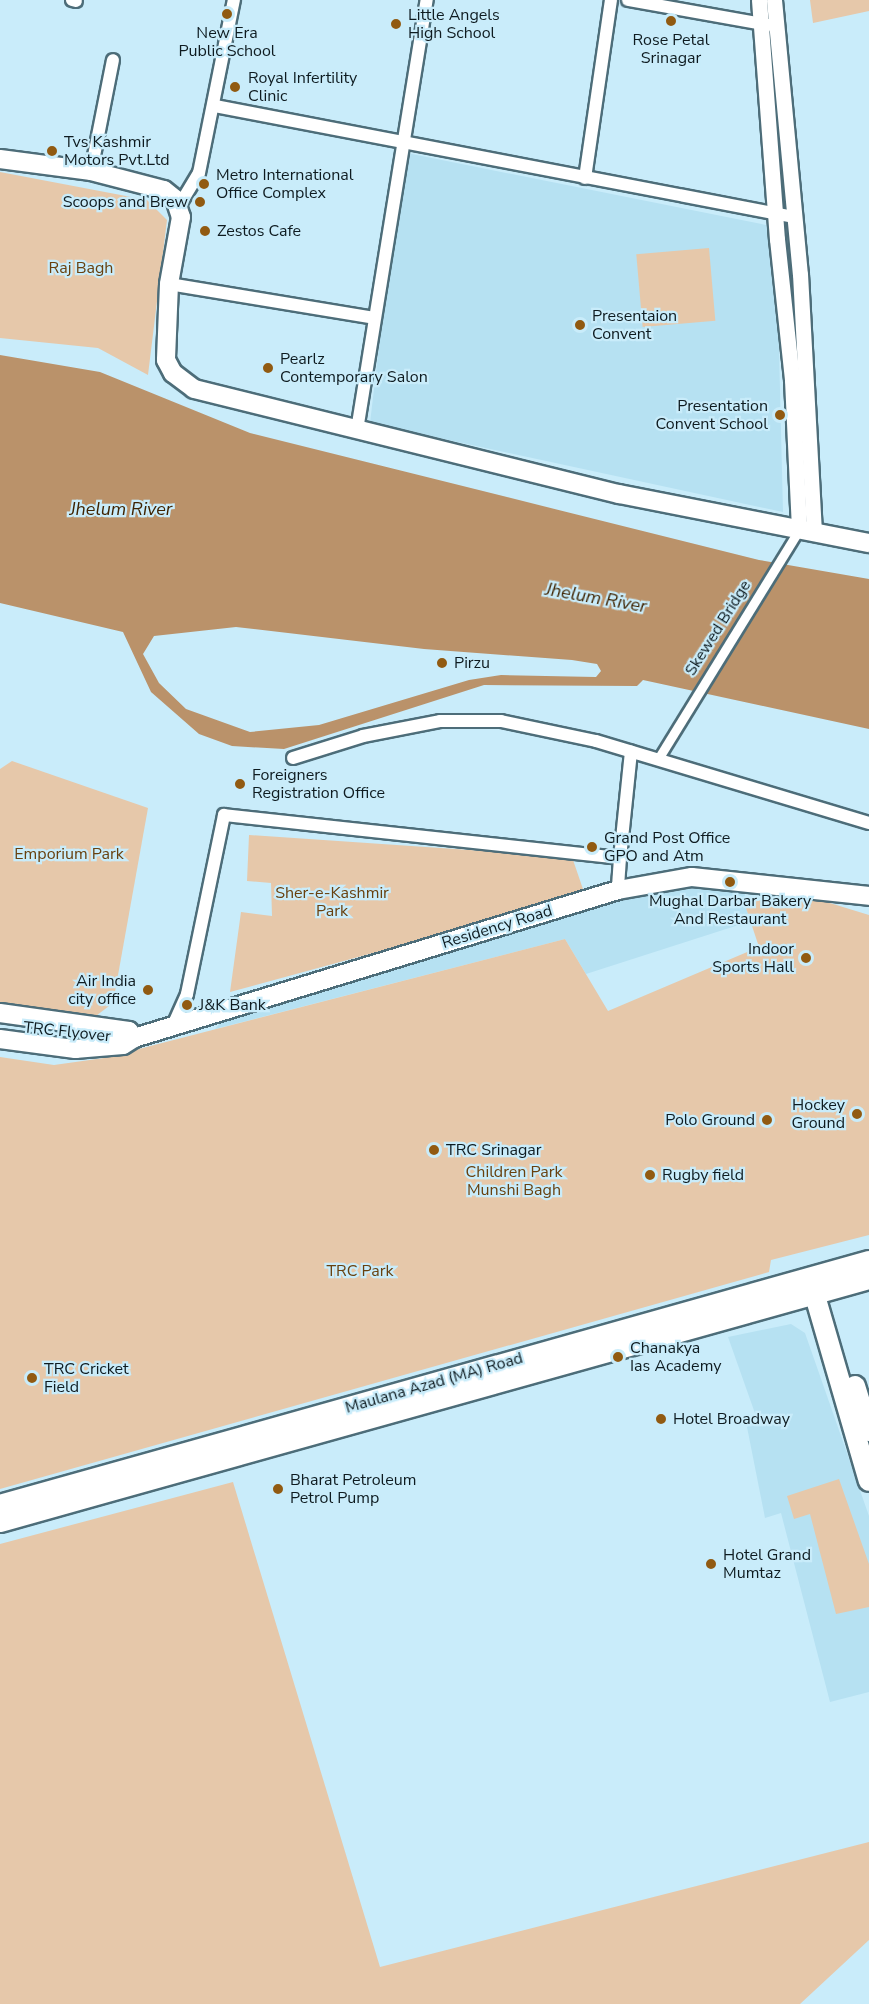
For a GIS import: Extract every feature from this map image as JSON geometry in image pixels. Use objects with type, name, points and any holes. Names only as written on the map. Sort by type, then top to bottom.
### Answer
[{"type":"main road","points":[[0,159],[91,171],[164,190],[178,206],[181,217],[169,284],[166,360],[173,373],[194,389],[619,494],[869,543]]},
{"type":"main road","name":"Residency Road","points":[[0,1039],[98,1050],[123,1045],[134,1038],[618,890],[692,877],[869,896]]},
{"type":"main road","points":[[0,1013],[129,1031],[134,1038]]},
{"type":"main road","name":"TRC Flyover","points":[[0,1024],[134,1038]]},
{"type":"main road","name":"Maulana Azad (MA) Road","points":[[0,1522],[819,1284],[869,1261]]},
{"type":"main road","name":"Maulana Azad (MA) Road","points":[[0,1504],[819,1284],[869,1280]]},
{"type":"main road","points":[[819,1284],[869,1431]]},
{"type":"main road","points":[[819,1284],[869,1481]]},
{"type":"street","points":[[178,206],[199,174],[215,106],[234,0]]},
{"type":"street","points":[[357,430],[427,0]]},
{"type":"street","points":[[585,178],[611,0]]},
{"type":"street","points":[[628,0],[776,26]]},
{"type":"street","points":[[759,0],[776,215],[804,451]]},
{"type":"street","points":[[774,0],[794,217],[806,531]]},
{"type":"street","points":[[91,171],[113,60]]},
{"type":"street","points":[[215,106],[794,217]]},
{"type":"street","points":[[169,284],[374,318]]},
{"type":"street","name":"Skewed Bridge","points":[[658,759],[682,715],[780,556],[806,531]]},
{"type":"street","points":[[293,758],[363,736],[440,721],[533,726],[658,759],[869,823]]},
{"type":"street","points":[[618,890],[631,752]]},
{"type":"street","points":[[172,1028],[187,994],[224,815],[620,858]]},
{"type":"shaded area","name":"Presentaion Convent","points":[[402,152],[776,227],[783,512],[370,423]]},
{"type":"shaded area","points":[[690,882],[746,886],[744,902],[751,921],[586,974],[565,939],[215,1029],[228,1014],[618,895]]},
{"type":"shaded area","points":[[791,1324],[805,1333],[869,1516],[869,1692],[830,1702],[781,1513],[765,1518],[747,1427],[757,1419],[728,1337]]},
{"type":"green space","points":[[810,0],[869,0],[869,11],[813,23]]},
{"type":"green space","name":"Raj Bagh","points":[[0,172],[147,200],[167,220],[148,375],[98,348],[0,338]]},
{"type":"green space","points":[[709,248],[715,321],[643,327],[636,254]]},
{"type":"green space","name":"Emporium Park","points":[[12,761],[148,808],[113,1003],[88,1022],[0,1010],[0,769]]},
{"type":"green space","name":"Sher-e-Kashmir Park","points":[[249,835],[572,857],[585,895],[230,992],[241,912],[272,916],[271,883],[247,881]]},
{"type":"green space","name":"TRC Srinagar","points":[[807,896],[869,915],[869,1235],[771,1260],[769,1272],[0,1489],[0,1057],[54,1065],[104,1058],[565,939],[608,1011],[759,947],[744,902]]},
{"type":"green space","points":[[839,1479],[869,1564],[869,1607],[836,1614],[810,1514],[794,1519],[787,1496]]},
{"type":"green space","points":[[233,1482],[380,1967],[869,1842],[869,1940],[800,2004],[0,2004],[0,1544]]},
{"type":"water","name":"Jhelum River","points":[[0,355],[100,372],[250,433],[759,560],[869,579],[869,729],[643,680],[637,686],[484,685],[284,749],[232,746],[199,734],[151,692],[123,632],[0,603]],"holes":[[[236,627],[424,649],[572,660],[597,664],[601,671],[596,677],[501,675],[469,680],[319,725],[250,732],[186,709],[159,683],[143,654],[154,636]]]},
{"type":"place","name":"New Era Public School","points":[[227,14]]},
{"type":"place","name":"Rose Petal Srinagar","points":[[671,21]]},
{"type":"place","name":"Little Angels High School","points":[[396,24]]},
{"type":"place","name":"Royal Infertility Clinic","points":[[235,87]]},
{"type":"place","name":"Tvs Kashmir Motors Pvt.Ltd","points":[[52,151]]},
{"type":"place","name":"Metro International Office Complex","points":[[204,184]]},
{"type":"place","name":"Scoops and Brew","points":[[200,202]]},
{"type":"place","name":"Zestos Cafe","points":[[205,231]]},
{"type":"place","name":"Presentaion Convent","points":[[580,325]]},
{"type":"place","name":"Pearlz Contemporary Salon","points":[[268,368]]},
{"type":"place","name":"Presentation Convent School","points":[[780,415]]},
{"type":"place","name":"Pirzu","points":[[442,663]]},
{"type":"place","name":"Foreigners Registration Office","points":[[240,784]]},
{"type":"place","name":"Grand Post Office GPO and Atm","points":[[592,847]]},
{"type":"place","name":"Mughal Darbar Bakery And Restaurant","points":[[730,882]]},
{"type":"place","name":"Indoor Sports Hall","points":[[806,958]]},
{"type":"place","name":"Air India city office","points":[[148,990]]},
{"type":"place","name":"J&K Bank","points":[[187,1005]]},
{"type":"place","name":"Hockey Ground","points":[[857,1114]]},
{"type":"place","name":"Polo Ground","points":[[767,1120]]},
{"type":"place","name":"TRC Srinagar","points":[[434,1150]]},
{"type":"place","name":"Rugby field","points":[[650,1175]]},
{"type":"place","name":"Chanakya Ias Academy","points":[[618,1357]]},
{"type":"place","name":"TRC Cricket Field","points":[[32,1378]]},
{"type":"place","name":"Hotel Broadway","points":[[661,1419]]},
{"type":"place","name":"Bharat Petroleum Petrol Pump","points":[[278,1489]]},
{"type":"place","name":"Hotel Grand Mumtaz","points":[[711,1564]]},
{"type":"park label","name":"Children Park Munshi Bagh","points":[[514,1181]]},
{"type":"park label","name":"TRC Park","points":[[360,1271]]}]
